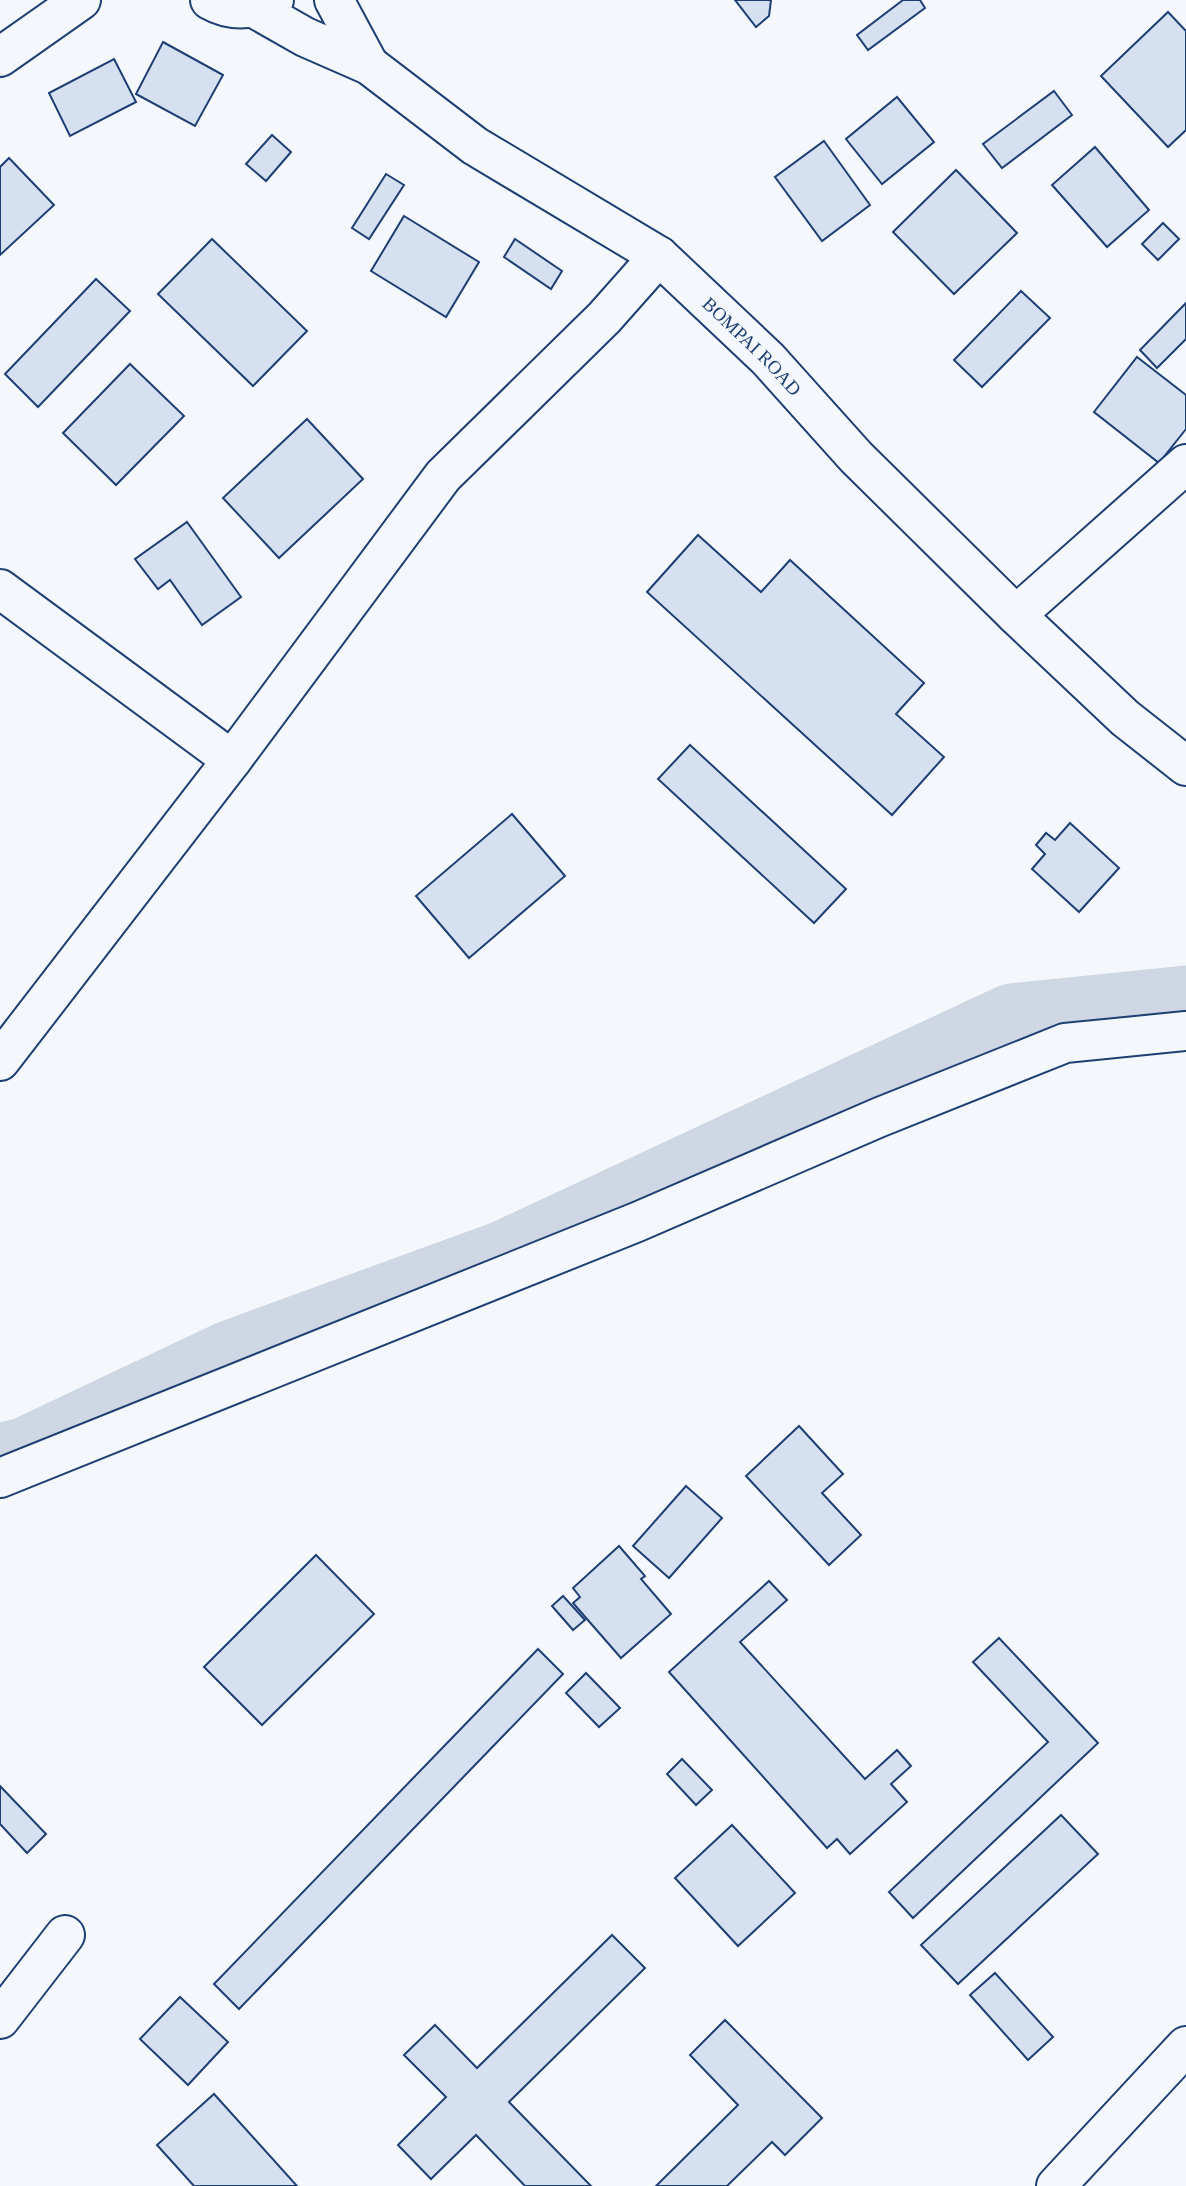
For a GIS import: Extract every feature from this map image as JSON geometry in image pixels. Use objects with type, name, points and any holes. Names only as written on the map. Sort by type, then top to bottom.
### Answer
[{"type":"street","points":[[0,57],[80,0]]},
{"type":"street","points":[[210,0],[233,8],[264,4]]},
{"type":"street","points":[[334,0],[369,65]]},
{"type":"street","name":"BOMPAI ROAD","points":[[264,4],[305,37],[369,65],[475,146],[659,256],[768,359],[856,457],[1016,615],[1125,718],[1186,766]]},
{"type":"street","points":[[0,1061],[232,760],[443,476],[604,318],[659,256]]},
{"type":"street","points":[[1016,615],[1186,464]]},
{"type":"street","points":[[0,589],[232,760]]},
{"type":"street","points":[[0,1478],[636,1222],[880,1117],[1065,1043],[1186,1031]]},
{"type":"street","points":[[0,2019],[65,1935]]},
{"type":"street","points":[[1056,2186],[1186,2046]]},
{"type":"building","points":[[735,0],[771,0],[769,16],[756,27]]},
{"type":"building","points":[[903,0],[920,0],[925,8],[868,50],[857,35]]},
{"type":"building","points":[[1168,12],[1186,31],[1186,130],[1168,147],[1101,76]]},
{"type":"building","points":[[163,42],[223,75],[195,126],[136,94]]},
{"type":"building","points":[[114,59],[136,102],[70,136],[49,93]]},
{"type":"building","points":[[1054,91],[1072,115],[1002,168],[983,144]]},
{"type":"building","points":[[897,97],[934,142],[882,184],[846,139]]},
{"type":"building","points":[[272,135],[291,152],[266,181],[246,164]]},
{"type":"building","points":[[824,141],[870,205],[822,241],[775,177]]},
{"type":"building","points":[[1095,147],[1149,210],[1107,247],[1052,185]]},
{"type":"building","points":[[9,158],[54,205],[0,255],[0,167]]},
{"type":"building","points":[[956,170],[1017,233],[954,294],[893,232]]},
{"type":"building","points":[[386,174],[404,185],[369,239],[352,228]]},
{"type":"building","points":[[404,216],[479,262],[446,317],[371,271]]},
{"type":"building","points":[[1163,223],[1179,239],[1158,260],[1142,244]]},
{"type":"building","points":[[212,239],[307,331],[253,386],[158,294]]},
{"type":"building","points":[[515,239],[562,271],[551,289],[504,257]]},
{"type":"building","points":[[96,279],[130,311],[38,407],[5,374]]},
{"type":"building","points":[[1021,291],[1050,318],[982,387],[954,360]]},
{"type":"building","points":[[1186,303],[1186,339],[1157,368],[1140,350]]},
{"type":"building","points":[[1137,357],[1186,395],[1186,429],[1159,463],[1094,412]]},
{"type":"building","points":[[130,364],[184,416],[116,485],[63,433]]},
{"type":"building","points":[[307,419],[363,479],[279,558],[223,498]]},
{"type":"building","points":[[187,522],[241,597],[202,625],[170,580],[158,589],[135,559]]},
{"type":"building","points":[[698,535],[761,592],[790,560],[924,683],[896,714],[944,757],[892,815],[647,592]]},
{"type":"building","points":[[690,745],[846,889],[814,923],[658,779]]},
{"type":"building","points":[[512,814],[565,876],[469,958],[416,896]]},
{"type":"building","points":[[1070,823],[1119,868],[1079,912],[1032,869],[1045,854],[1036,845],[1046,833],[1055,840]]},
{"type":"building","points":[[799,1426],[843,1474],[822,1493],[861,1535],[829,1565],[746,1476]]},
{"type":"building","points":[[686,1486],[722,1518],[669,1578],[633,1546]]},
{"type":"building","points":[[619,1546],[645,1576],[641,1579],[671,1614],[621,1658],[573,1603],[580,1597],[573,1588]]},
{"type":"building","points":[[316,1555],[374,1614],[262,1725],[204,1667]]},
{"type":"building","points":[[769,1581],[787,1600],[740,1642],[865,1779],[897,1750],[911,1766],[891,1784],[907,1802],[850,1854],[837,1839],[827,1848],[669,1672]]},
{"type":"building","points":[[563,1596],[585,1620],[573,1630],[552,1606]]},
{"type":"building","points":[[999,1638],[1098,1743],[913,1918],[889,1892],[1048,1742],[973,1662]]},
{"type":"building","points":[[538,1649],[563,1674],[239,2009],[214,1984]]},
{"type":"building","points":[[586,1673],[620,1708],[599,1727],[566,1693]]},
{"type":"building","points":[[682,1759],[712,1790],[696,1805],[667,1774]]},
{"type":"building","points":[[0,1786],[46,1834],[27,1853],[0,1824]]},
{"type":"building","points":[[1061,1815],[1098,1854],[958,1984],[921,1945]]},
{"type":"building","points":[[732,1825],[795,1893],[738,1946],[675,1878]]},
{"type":"building","points":[[612,1935],[645,1968],[509,2102],[591,2186],[525,2186],[476,2135],[431,2179],[398,2145],[446,2097],[404,2055],[435,2025],[477,2068]]},
{"type":"building","points":[[995,1973],[1053,2037],[1028,2060],[970,1995]]},
{"type":"building","points":[[180,1997],[228,2042],[188,2085],[140,2039]]},
{"type":"building","points":[[725,2020],[822,2118],[785,2155],[772,2142],[727,2186],[656,2186],[738,2105],[690,2055]]},
{"type":"building","points":[[214,2094],[297,2186],[194,2186],[157,2145]]},
{"type":"waterway","points":[[0,1455],[24,1449],[229,1352],[503,1252],[1011,1015],[1186,997]]}]
